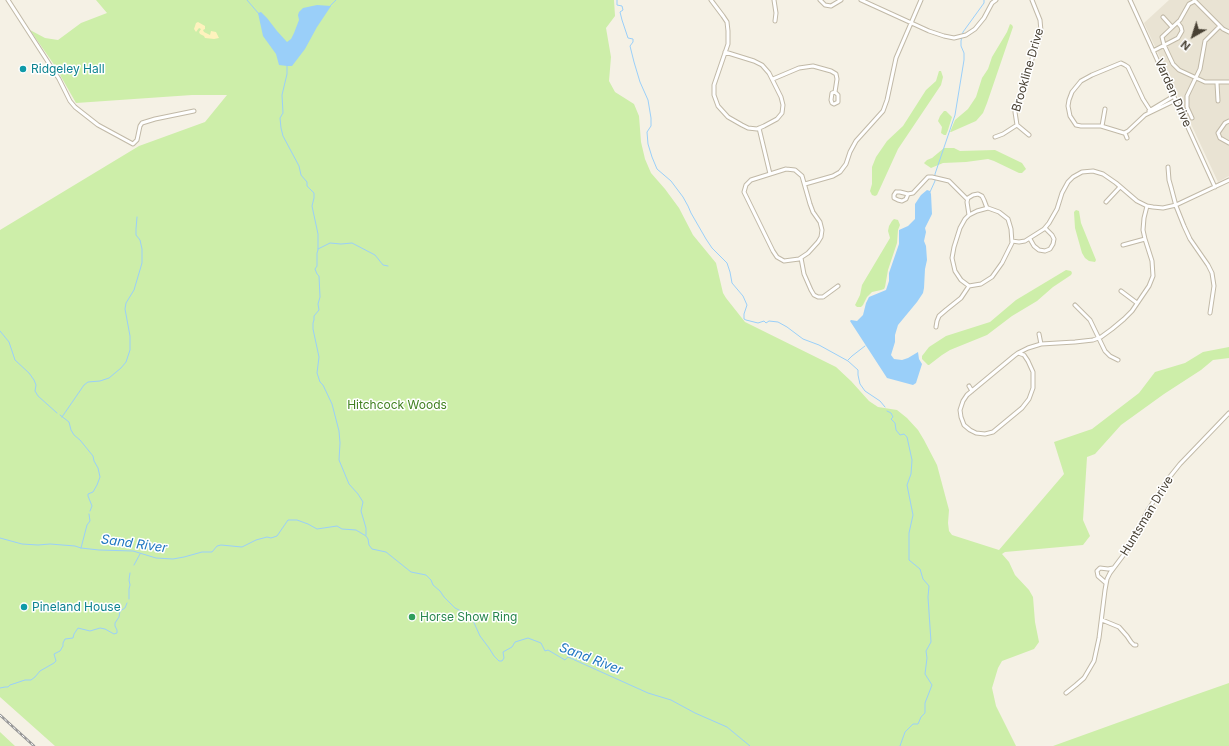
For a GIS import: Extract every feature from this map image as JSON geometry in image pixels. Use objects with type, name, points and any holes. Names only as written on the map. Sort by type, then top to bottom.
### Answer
[{"type":"street","points":[[8,0],[59,79],[70,101],[75,107],[98,125],[133,144],[136,140],[140,126],[143,123],[194,111]]},
{"type":"street","points":[[774,0],[776,13],[775,21]]},
{"type":"street","points":[[820,0],[825,5],[831,6],[841,0]]},
{"type":"street","points":[[861,0],[944,36],[954,38],[969,33],[978,26],[992,3],[996,0]]},
{"type":"street","points":[[805,184],[833,176],[840,172],[846,164],[856,141],[883,111],[887,100],[896,58],[921,0]]},
{"type":"street","name":"Brookline Drive","points":[[1028,135],[1017,125],[1015,108],[1041,28],[1040,20],[1032,0]]},
{"type":"street","name":"Varden Drive","points":[[1130,0],[1215,187]]},
{"type":"street","points":[[1229,32],[1220,26],[1195,0],[1189,4],[1186,12],[1178,23],[1162,37],[1164,45],[1176,67],[1205,82],[1229,82]]},
{"type":"street","points":[[713,1],[728,26],[728,40],[714,85],[716,102],[726,115],[739,124],[751,129],[759,128],[777,119],[783,105],[773,79],[758,63],[725,52]]},
{"type":"street","points":[[1162,17],[1172,27]]},
{"type":"street","points":[[1153,51],[1178,38],[1182,29],[1178,23]]},
{"type":"street","points":[[1192,118],[1186,99],[1201,64],[1205,40],[1220,26]]},
{"type":"street","points":[[1125,133],[1102,126],[1076,125],[1070,116],[1068,109],[1069,100],[1074,89],[1081,81],[1119,64],[1125,65],[1150,110]]},
{"type":"street","points":[[773,79],[803,66],[813,66],[834,72],[837,78],[835,92]]},
{"type":"street","points":[[1217,83],[1218,101]]},
{"type":"street","points":[[1125,133],[1150,110],[1175,98]]},
{"type":"street","points":[[1145,115],[1175,98]]},
{"type":"street","points":[[1102,126],[1105,109]]},
{"type":"street","points":[[1229,121],[1225,123],[1218,133],[1220,138],[1229,143]]},
{"type":"street","points":[[995,137],[1017,125]]},
{"type":"street","points":[[759,128],[770,174]]},
{"type":"street","points":[[1125,133],[1127,138]]},
{"type":"street","points":[[1168,167],[1169,180],[1176,205],[1187,233],[1212,273],[1214,286],[1210,314]]},
{"type":"street","points":[[792,169],[801,174],[813,212],[821,225],[822,233],[817,244],[801,258],[784,261],[776,256],[745,194],[745,187],[749,181],[770,174],[792,169]]},
{"type":"street","points":[[1012,241],[1022,242],[1030,239],[1045,228],[1057,209],[1062,193],[1070,179],[1076,175],[1086,172],[1100,173],[1107,176],[1137,201],[1147,206],[1163,208],[1176,205],[1229,180]]},
{"type":"street","points":[[908,194],[913,193],[928,177],[932,177],[950,182],[968,199]]},
{"type":"street","points":[[1106,202],[1120,187]]},
{"type":"street","points":[[970,215],[967,206],[968,199],[973,195],[980,195],[987,208]]},
{"type":"street","points":[[1018,353],[1024,356],[1032,370],[1034,380],[1032,392],[1024,405],[993,432],[985,434],[972,432],[966,427],[961,419],[960,414],[962,403],[972,391],[1006,362],[1018,353],[1032,346],[1041,344],[1089,341],[1098,338],[1124,319],[1137,303],[1149,286],[1153,276],[1152,261],[1145,239],[1143,225],[1147,206]]},
{"type":"street","points":[[987,208],[999,212],[1006,217],[1012,229],[1012,241],[998,269],[990,280],[979,285],[969,286],[961,280],[953,265],[952,258],[954,247],[960,228],[965,220],[977,211],[987,208]]},
{"type":"street","points":[[1030,239],[1038,250],[1045,251],[1050,249],[1054,239],[1045,228]]},
{"type":"street","points":[[1123,245],[1145,239]]},
{"type":"street","points":[[801,258],[804,274],[814,295],[824,297],[838,286]]},
{"type":"street","points":[[936,327],[939,316],[961,298],[969,286]]},
{"type":"street","points":[[1121,291],[1137,303]]},
{"type":"street","points":[[1075,305],[1090,320],[1098,338],[1108,354],[1118,360]]},
{"type":"street","points":[[1039,334],[1041,344]]},
{"type":"street","points":[[1003,359],[1006,362]]},
{"type":"street","points":[[969,386],[972,391]]},
{"type":"street","name":"Huntsman Drive","points":[[1066,692],[1080,682],[1092,665],[1098,644],[1106,583],[1110,573],[1128,549],[1148,510],[1168,479],[1184,459],[1229,413]]},
{"type":"street","name":"Huntsman Drive","points":[[1106,583],[1098,576],[1097,571],[1100,568],[1108,569],[1115,567]]},
{"type":"street","points":[[1102,620],[1119,627],[1128,636],[1131,642],[1136,645]]},
{"type":"shaded area","points":[[1169,0],[1229,0],[1229,176],[1218,182],[1144,23]]},
{"type":"green space","name":"Hitchcock Woods","points":[[96,0],[614,0],[615,16],[606,28],[611,57],[609,81],[615,92],[634,104],[639,116],[641,142],[645,159],[651,173],[679,208],[693,235],[716,263],[723,293],[726,298],[745,322],[836,367],[869,401],[878,407],[897,410],[907,418],[918,430],[937,465],[949,510],[949,531],[952,535],[999,550],[1064,474],[1054,442],[1092,429],[1139,393],[1155,372],[1185,363],[1203,352],[1229,347],[1229,358],[1213,360],[1201,370],[1164,394],[1121,425],[1095,454],[1087,457],[1083,520],[1090,536],[1083,545],[1005,552],[1002,554],[1009,562],[1015,575],[1029,590],[1033,597],[1035,622],[1039,642],[1034,649],[1002,661],[998,668],[992,688],[996,706],[1016,746],[55,746],[0,697],[0,230],[139,146],[205,122],[227,95],[192,95],[76,103],[55,66],[30,30],[45,38],[58,40],[81,23],[107,13]]},
{"type":"green space","points":[[1010,24],[1013,27],[983,113],[976,121],[950,132],[955,120],[968,109],[976,97],[982,78]]},
{"type":"green space","points":[[939,71],[941,71],[943,77],[941,85],[898,149],[877,195],[872,195],[870,191],[872,184],[872,167],[876,157],[887,141],[903,126],[926,90],[936,81]]},
{"type":"green space","points":[[944,111],[952,117],[946,135],[941,133],[942,127],[938,121]]},
{"type":"green space","points":[[944,148],[954,148],[960,151],[995,150],[1022,163],[1026,169],[1022,173],[1019,173],[988,159],[943,163],[931,168],[924,163]]},
{"type":"green space","points":[[1076,210],[1079,211],[1081,223],[1096,260],[1095,262],[1089,261],[1082,253],[1075,228],[1074,212]]},
{"type":"green space","points":[[894,219],[898,220],[900,225],[897,243],[888,270],[885,287],[884,289],[872,292],[861,307],[857,307],[855,305],[860,295],[862,285],[890,238],[888,231],[889,226]]},
{"type":"green space","points":[[1066,270],[1071,271],[1071,275],[1053,287],[1037,301],[1012,316],[987,335],[950,350],[929,365],[922,359],[922,356],[929,347],[946,336],[990,322],[1016,300]]},
{"type":"green space","points":[[1229,683],[1229,746],[1053,746],[1189,697]]},
{"type":"green space","points":[[0,732],[15,746],[0,746]]},
{"type":"sand","points":[[198,22],[205,26],[205,29],[203,30],[204,32],[210,35],[211,31],[216,32],[219,38],[205,38],[200,34],[199,32],[201,29],[199,28],[196,32],[194,29],[196,23]]},
{"type":"water","points":[[317,5],[331,6],[305,49],[292,66],[279,65],[276,54],[263,36],[258,13],[261,12],[267,18],[287,42],[291,39],[294,33],[299,20],[299,12],[303,8]]},
{"type":"water","points":[[927,190],[930,191],[931,194],[932,214],[925,228],[926,232],[924,241],[927,260],[923,293],[898,325],[891,355],[894,359],[902,360],[918,352],[919,359],[922,364],[916,383],[913,385],[887,378],[850,321],[857,321],[863,315],[869,297],[886,290],[889,281],[889,273],[899,244],[899,230],[908,226],[915,219],[915,204],[921,195]]},
{"type":"waterway","points":[[247,0],[259,14]]},
{"type":"waterway","points":[[330,6],[336,0]]},
{"type":"waterway","points":[[617,0],[617,5],[622,6],[623,10],[620,12],[628,38],[633,39],[630,46],[640,82],[648,100],[651,126],[647,132],[648,144],[652,157],[657,169],[671,181],[683,197],[712,248],[727,263],[732,283],[743,296],[747,305],[744,319],[758,323],[764,321],[766,323],[769,321],[778,322],[803,339],[819,345],[848,361],[858,370],[860,384],[865,391],[880,401],[885,407]]},
{"type":"waterway","points":[[930,192],[935,181],[935,174],[955,115],[964,60],[964,53],[961,46],[963,32],[984,3],[984,0]]},
{"type":"waterway","points":[[287,66],[287,74],[282,95],[283,113],[280,118],[281,128],[283,136],[299,166],[301,175],[307,182],[307,186],[314,193],[312,206],[318,234],[317,266],[315,269],[319,276],[320,297],[318,304],[319,310],[314,316],[313,323],[319,357],[317,373],[320,382],[332,404],[339,431],[339,460],[349,484],[363,502],[361,511],[366,528],[366,535]]},
{"type":"waterway","points":[[62,417],[84,385],[88,382],[100,381],[109,378],[126,362],[130,350],[130,336],[125,309],[126,303],[134,290],[142,263],[142,249],[140,240],[136,235],[137,217]]},
{"type":"waterway","points":[[318,249],[330,243],[352,243],[375,255],[383,265],[388,266]]},
{"type":"waterway","points":[[0,331],[9,342],[15,360],[34,380],[36,385],[35,391],[38,396],[57,413]]},
{"type":"waterway","points":[[848,360],[865,346]]},
{"type":"waterway","points":[[887,411],[891,413],[893,417],[891,419],[895,423],[896,430],[900,435],[904,434],[907,437],[912,460],[911,474],[907,485],[913,515],[909,533],[909,560],[920,569],[923,579],[929,586],[928,597],[931,642],[926,651],[927,658],[925,674],[932,685],[925,703],[925,713],[921,717],[918,724],[913,724],[905,732],[900,746]]},
{"type":"waterway","points":[[60,415],[69,422],[74,435],[93,456],[98,468],[100,477],[97,485],[93,492],[88,494],[92,506],[90,511]]},
{"type":"waterway","points":[[81,548],[87,525],[90,521],[89,514]]},
{"type":"waterway","name":"Sand River","points":[[0,538],[22,544],[50,544],[99,550],[133,551],[156,558],[173,559],[202,552],[212,552],[217,546],[221,545],[242,547],[256,540],[277,536],[288,520],[297,520],[317,529],[337,526],[342,529],[356,530],[366,536],[372,549],[386,552],[411,572],[426,575],[431,580],[433,585],[455,608],[471,616],[480,636],[499,661],[502,661],[504,658],[503,652],[512,647],[515,642],[528,638],[541,643],[545,651],[548,650],[565,660],[568,657],[648,693],[671,700],[695,713],[727,727],[750,746]]},
{"type":"waterway","points":[[134,565],[140,554]]},
{"type":"waterway","points":[[129,599],[130,573]]},
{"type":"waterway","points":[[0,688],[8,687],[25,680],[31,680],[40,671],[54,663],[56,661],[54,654],[60,651],[65,639],[73,638],[78,628],[90,631],[100,628],[114,634],[117,633],[115,623],[119,617],[120,611],[125,608],[127,603]]},
{"type":"railway","points":[[0,715],[34,746]]},
{"type":"place","name":"Ridgeley Hall","points":[[23,69]]},
{"type":"place","name":"Pineland House","points":[[24,607]]},
{"type":"place","name":"Horse Show Ring","points":[[412,617]]}]
